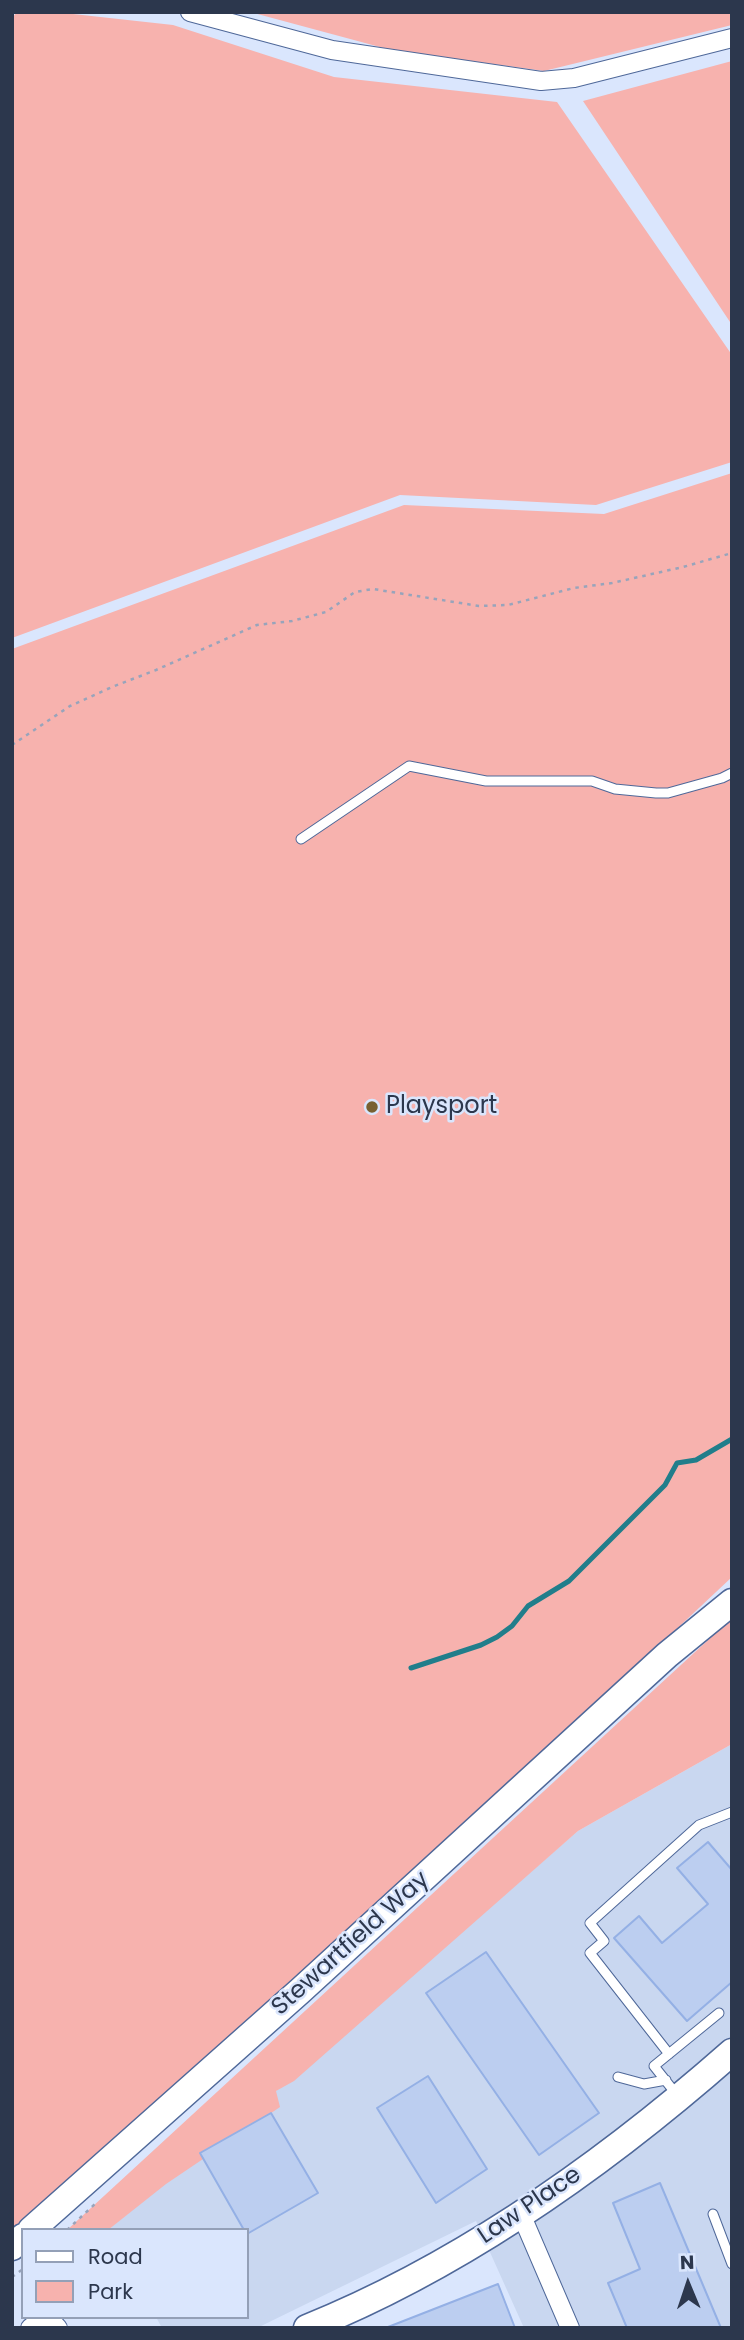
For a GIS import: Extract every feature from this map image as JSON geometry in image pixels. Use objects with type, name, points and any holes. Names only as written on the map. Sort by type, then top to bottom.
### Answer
[{"type":"street","points":[[190,12],[332,50],[541,81],[574,78],[732,38]]},
{"type":"street","name":"Stewartfield Way","points":[[667,1655],[732,1587]]},
{"type":"street","name":"Stewartfield Way","points":[[33,2228],[310,1982],[667,1655],[732,1602]]},
{"type":"street","name":"Law Place","points":[[307,2328],[404,2285],[521,2214],[673,2089],[732,2052]]},
{"type":"street","points":[[521,2214],[570,2328]]},
{"type":"lane","points":[[301,839],[409,766],[486,782],[592,781],[615,789],[656,793],[668,793],[732,773]]},
{"type":"lane","points":[[669,2054],[590,1953],[604,1941],[590,1923],[699,1825],[732,1812]]},
{"type":"lane","points":[[673,2089],[654,2066],[719,2013]]},
{"type":"lane","points":[[618,2077],[673,2089]]},
{"type":"lane","points":[[713,2214],[732,2264]]},
{"type":"path","points":[[12,745],[70,706],[112,687],[257,625],[292,621],[326,612],[355,592],[373,589],[479,606],[508,605],[574,588],[612,583],[683,567],[732,553]]},
{"type":"shaded area","points":[[732,1744],[732,2328],[524,2328],[476,2221],[257,2328],[162,2328],[157,2319],[248,2319],[248,2228],[111,2227],[276,2091],[578,1831]]},
{"type":"green space","points":[[17,12],[55,12],[173,25],[334,77],[557,102],[732,355],[732,462],[596,505],[400,495],[12,638],[12,18]]},
{"type":"green space","points":[[250,12],[732,12],[732,25],[544,71],[391,50]]},
{"type":"green space","points":[[732,61],[732,325],[583,101]]},
{"type":"green space","name":"Playsport","points":[[732,473],[732,1577],[505,1790],[212,2051],[12,2235],[12,649],[404,505],[604,514]]},
{"type":"green space","points":[[732,1618],[732,1744],[578,1831],[294,2081],[276,2091],[280,2107],[166,2184],[111,2228],[69,2228]]},
{"type":"building","points":[[708,1842],[732,1870],[732,1982],[687,2021],[614,1938],[639,1916],[662,1943],[708,1904],[677,1868]]},
{"type":"building","points":[[486,1952],[599,2113],[539,2155],[426,1993]]},
{"type":"building","points":[[428,2076],[487,2169],[436,2203],[377,2108]]},
{"type":"building","points":[[271,2113],[318,2193],[248,2233],[248,2228],[243,2228],[200,2153]]},
{"type":"building","points":[[660,2183],[721,2328],[627,2328],[608,2283],[640,2269],[613,2203]]},
{"type":"building","points":[[498,2284],[515,2328],[388,2328],[388,2327]]},
{"type":"waterway","points":[[411,1668],[481,1645],[497,1637],[512,1626],[528,1606],[569,1581],[665,1485],[677,1463],[696,1460],[732,1439]]},
{"type":"place","name":"Playsport","points":[[372,1107]]}]
